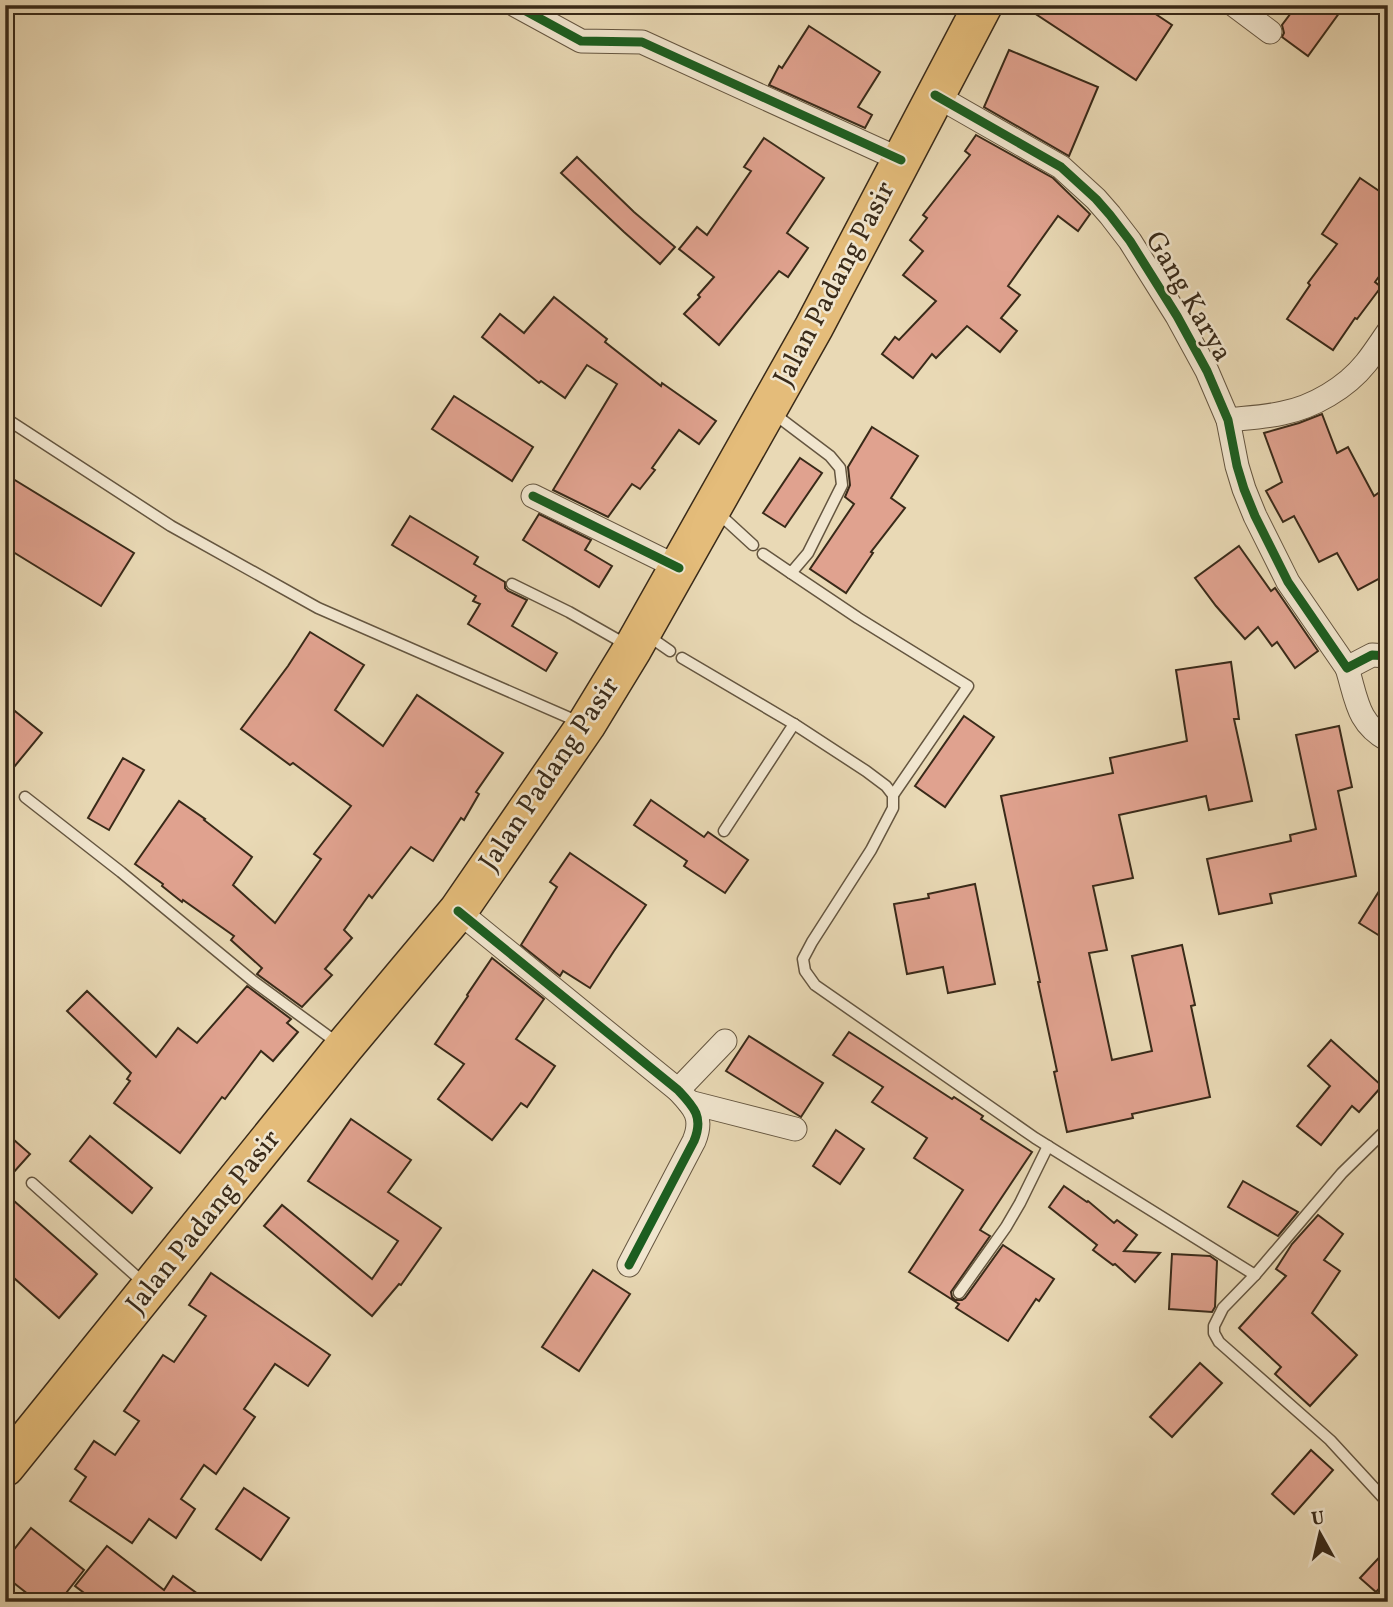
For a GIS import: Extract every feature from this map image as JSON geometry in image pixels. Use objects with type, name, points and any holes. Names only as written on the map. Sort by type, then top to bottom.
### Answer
[{"type":"highway","name":"Jalan Padang Pasir","points":[[5,1467],[344,1047],[458,911],[586,725],[648,644],[678,568],[814,327],[984,5]]},
{"type":"street","points":[[515,5],[581,41],[642,42],[901,160]]},
{"type":"street","points":[[1234,5],[1270,32]]},
{"type":"street","name":"Gang Karya","points":[[935,95],[1061,167],[1111,215],[1130,241],[1177,316],[1207,371],[1228,420],[1244,489],[1293,592],[1348,668],[1362,717],[1367,725],[1388,740]]},
{"type":"street","points":[[1228,420],[1283,414],[1330,394],[1349,381],[1365,365],[1388,332]]},
{"type":"street","points":[[533,496],[678,568]]},
{"type":"street","points":[[1348,668],[1373,654],[1388,656]]},
{"type":"street","points":[[458,911],[684,1096],[698,1116],[697,1133],[629,1265]]},
{"type":"street","points":[[684,1096],[725,1041]]},
{"type":"street","points":[[684,1096],[795,1129]]},
{"type":"lane","points":[[768,409],[830,456],[840,468],[842,485],[808,553],[791,573]]},
{"type":"lane","points":[[5,418],[171,526],[318,608],[586,725]]},
{"type":"lane","points":[[712,508],[753,545]]},
{"type":"lane","points":[[763,554],[858,618],[968,686],[893,795]]},
{"type":"lane","points":[[512,584],[569,612],[648,644]]},
{"type":"lane","points":[[682,658],[794,724],[866,771],[893,795],[893,807],[871,850],[803,959],[805,971],[815,985],[1048,1146],[1255,1275]]},
{"type":"lane","points":[[724,831],[794,724]]},
{"type":"lane","points":[[25,797],[253,981],[344,1047]]},
{"type":"lane","points":[[1388,1128],[1342,1173],[1255,1275],[1223,1308],[1213,1330],[1216,1338],[1330,1440],[1388,1503]]},
{"type":"lane","points":[[959,1293],[1006,1227],[1048,1146]]},
{"type":"lane","points":[[32,1183],[150,1289]]},
{"type":"building","points":[[1022,5],[1142,5],[1172,25],[1136,80]]},
{"type":"building","points":[[1297,5],[1345,5],[1308,56],[1282,37],[1282,25]]},
{"type":"building","points":[[809,26],[880,72],[858,107],[872,115],[865,128],[769,85],[779,66],[782,68]]},
{"type":"building","points":[[1009,50],[1098,87],[1069,156],[984,107]]},
{"type":"building","points":[[976,135],[1053,178],[1090,214],[1078,231],[1058,216],[1008,286],[1020,295],[1001,318],[1017,331],[1000,352],[967,326],[936,358],[932,354],[913,378],[882,354],[895,337],[899,340],[936,301],[903,275],[923,251],[910,240],[927,218],[923,215],[970,155],[965,151]]},
{"type":"building","points":[[764,138],[824,178],[787,233],[808,248],[788,277],[779,271],[719,345],[684,314],[714,277],[679,249],[697,227],[707,235],[751,171],[744,167]]},
{"type":"building","points":[[577,157],[675,247],[660,264],[561,173]]},
{"type":"building","points":[[1360,178],[1388,197],[1388,264],[1375,282],[1381,287],[1333,350],[1287,319],[1310,285],[1308,283],[1337,244],[1322,234]]},
{"type":"building","points":[[554,297],[661,386],[662,383],[716,421],[699,444],[679,430],[640,489],[632,484],[608,517],[553,490],[617,384],[587,365],[565,398],[541,381],[539,383],[482,337],[500,314],[524,333]]},
{"type":"building","points":[[454,396],[533,447],[512,481],[432,429]]},
{"type":"building","points":[[1322,414],[1337,453],[1348,447],[1374,496],[1388,486],[1388,574],[1358,590],[1337,553],[1319,562],[1294,516],[1283,522],[1266,491],[1282,482],[1264,433]]},
{"type":"building","points":[[872,427],[918,456],[891,498],[905,508],[871,552],[873,553],[846,593],[810,569],[854,504],[845,497],[850,485],[848,467]]},
{"type":"building","points":[[800,458],[822,473],[785,527],[763,513]]},
{"type":"building","points":[[5,474],[134,553],[101,606],[5,547]]},
{"type":"building","points":[[539,514],[591,540],[585,550],[612,566],[599,587],[523,540]]},
{"type":"building","points":[[410,516],[478,557],[474,564],[505,582],[508,591],[527,600],[512,626],[557,653],[546,671],[468,624],[480,604],[473,601],[476,596],[392,545]]},
{"type":"building","points":[[1239,546],[1271,591],[1275,588],[1318,651],[1295,668],[1277,642],[1272,646],[1258,627],[1245,639],[1195,578]]},
{"type":"building","points":[[310,632],[364,665],[335,710],[383,746],[417,695],[503,753],[476,792],[479,794],[464,820],[461,818],[433,861],[411,847],[372,898],[369,895],[344,930],[352,938],[325,969],[332,975],[302,1007],[257,974],[262,968],[231,940],[234,936],[183,900],[182,902],[135,864],[179,801],[252,857],[233,885],[275,923],[321,859],[314,854],[351,806],[241,729]]},
{"type":"building","points":[[1231,662],[1239,719],[1234,719],[1252,801],[1209,810],[1206,796],[1119,815],[1133,878],[1093,886],[1107,950],[1089,953],[1112,1060],[1152,1051],[1132,956],[1182,945],[1195,1005],[1191,1006],[1210,1097],[1067,1132],[1054,1072],[1057,1071],[1040,982],[1001,796],[1113,773],[1110,758],[1187,741],[1176,670]]},
{"type":"building","points":[[5,703],[42,733],[5,778]]},
{"type":"building","points":[[964,716],[994,737],[945,807],[915,786]]},
{"type":"building","points":[[1339,726],[1352,787],[1338,791],[1356,876],[1270,894],[1272,903],[1219,914],[1207,859],[1291,841],[1290,835],[1316,829],[1296,735]]},
{"type":"building","points":[[123,758],[144,770],[109,830],[88,818]]},
{"type":"building","points":[[651,800],[704,837],[708,832],[748,860],[725,893],[684,866],[687,861],[634,825]]},
{"type":"building","points":[[570,853],[646,905],[590,988],[563,971],[560,976],[521,945],[557,887],[550,882]]},
{"type":"building","points":[[1388,877],[1388,941],[1359,923]]},
{"type":"building","points":[[975,884],[995,984],[948,993],[943,967],[907,974],[894,904],[929,898],[928,894]]},
{"type":"building","points":[[492,958],[544,999],[516,1039],[555,1066],[527,1107],[521,1103],[492,1140],[438,1099],[464,1064],[435,1044]]},
{"type":"building","points":[[247,986],[291,1019],[287,1023],[298,1032],[273,1061],[261,1051],[180,1153],[114,1103],[130,1081],[127,1079],[131,1073],[67,1011],[87,991],[156,1057],[178,1028],[197,1043]]},
{"type":"building","points":[[849,1032],[983,1116],[981,1119],[1032,1152],[980,1230],[990,1236],[951,1292],[955,1300],[965,1298],[1003,1245],[1054,1279],[1039,1301],[1036,1299],[1008,1341],[956,1308],[959,1304],[909,1272],[963,1190],[914,1158],[927,1138],[872,1102],[883,1087],[833,1055]]},
{"type":"building","points":[[749,1036],[823,1083],[801,1117],[726,1071]]},
{"type":"building","points":[[1331,1040],[1382,1086],[1359,1112],[1352,1106],[1321,1145],[1297,1126],[1330,1086],[1308,1066]]},
{"type":"building","points":[[351,1119],[411,1160],[388,1192],[441,1228],[401,1285],[399,1284],[372,1316],[264,1226],[282,1205],[372,1279],[398,1241],[308,1181]]},
{"type":"building","points":[[836,1130],[864,1149],[840,1184],[813,1166]]},
{"type":"building","points":[[5,1132],[30,1154],[5,1182]]},
{"type":"building","points":[[90,1136],[152,1188],[132,1213],[70,1161]]},
{"type":"building","points":[[1243,1181],[1298,1212],[1278,1236],[1228,1207]]},
{"type":"building","points":[[1064,1186],[1088,1201],[1114,1223],[1117,1220],[1137,1235],[1124,1251],[1160,1253],[1135,1282],[1115,1264],[1093,1250],[1097,1245],[1049,1207]]},
{"type":"building","points":[[5,1193],[97,1274],[59,1318],[5,1270]]},
{"type":"building","points":[[1318,1215],[1343,1234],[1324,1260],[1340,1271],[1312,1313],[1357,1355],[1310,1406],[1275,1374],[1281,1367],[1239,1328],[1286,1276],[1276,1269],[1292,1244]]},
{"type":"building","points":[[1172,1254],[1210,1256],[1217,1261],[1215,1307],[1212,1312],[1169,1309]]},
{"type":"building","points":[[593,1270],[630,1294],[579,1371],[542,1347]]},
{"type":"building","points":[[211,1273],[330,1355],[308,1386],[275,1364],[244,1409],[255,1417],[216,1474],[204,1465],[181,1499],[195,1509],[176,1538],[149,1519],[132,1543],[70,1501],[86,1477],[75,1469],[94,1441],[115,1455],[139,1421],[124,1411],[163,1355],[174,1362],[206,1316],[189,1305]]},
{"type":"building","points":[[1200,1363],[1222,1383],[1172,1437],[1150,1417]]},
{"type":"building","points":[[1311,1450],[1333,1470],[1294,1514],[1272,1494]]},
{"type":"building","points":[[244,1488],[289,1518],[261,1560],[216,1529]]},
{"type":"building","points":[[31,1528],[84,1570],[59,1602],[38,1602],[5,1576],[5,1561]]},
{"type":"building","points":[[107,1546],[164,1590],[173,1576],[209,1602],[96,1602],[75,1586]]},
{"type":"building","points":[[1388,1548],[1388,1579],[1376,1592],[1360,1578]]},
{"type":"cycle path","points":[[515,5],[581,41],[642,42],[901,160]]},
{"type":"cycle path","points":[[935,95],[1061,167],[1110,215],[1130,241],[1177,316],[1207,371],[1228,420],[1244,489],[1288,582],[1347,668],[1372,655],[1388,656]]},
{"type":"cycle path","points":[[533,496],[679,568]]},
{"type":"cycle path","points":[[458,911],[678,1090],[696,1113],[698,1125],[694,1141],[629,1265]]}]
